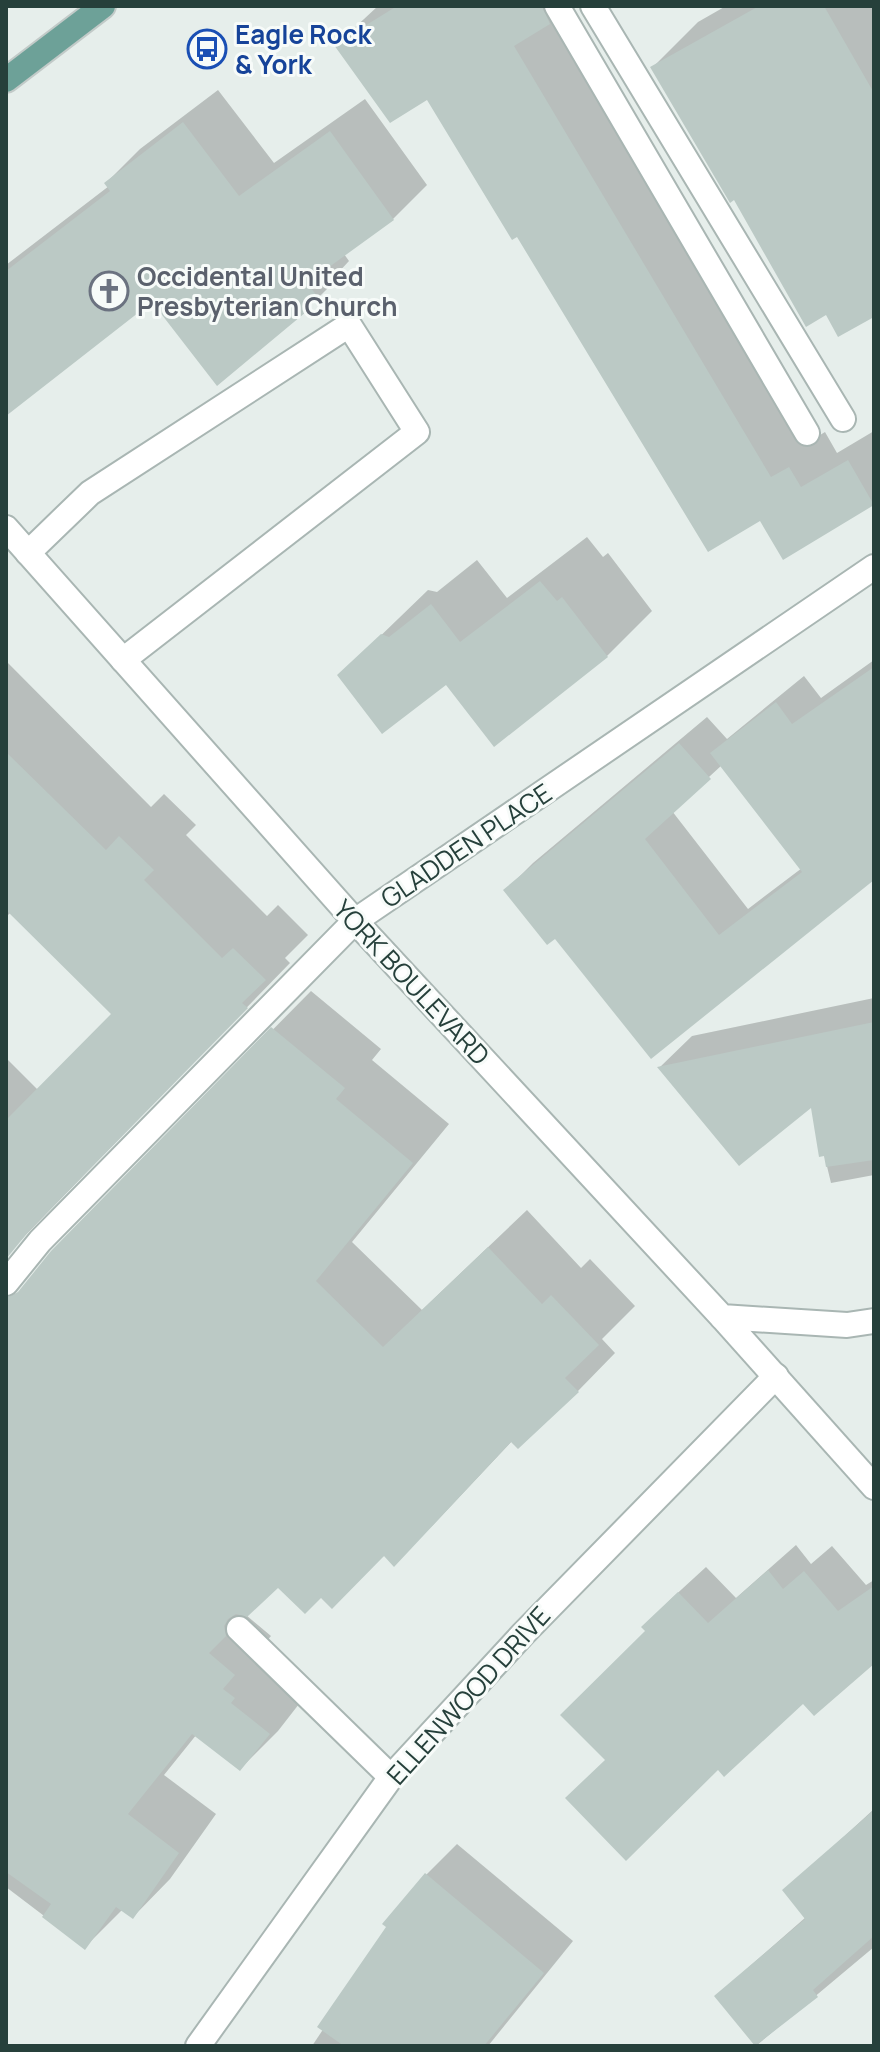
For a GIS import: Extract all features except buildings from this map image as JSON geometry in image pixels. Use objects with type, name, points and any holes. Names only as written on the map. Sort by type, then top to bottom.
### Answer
[{"type":"main road","points":[[6,80],[103,6]]},
{"type":"street","points":[[557,6],[807,433]]},
{"type":"street","points":[[593,6],[843,419]]},
{"type":"street","points":[[28,553],[90,493],[349,325],[417,432],[123,660]]},
{"type":"street","name":"YORK BOULEVARD","points":[[6,528],[355,921],[722,1317],[874,1487]]},
{"type":"street","name":"GLADDEN PLACE","points":[[6,1283],[40,1241],[355,921],[874,567]]},
{"type":"street","points":[[722,1317],[847,1325],[874,1321]]},
{"type":"street","name":"ELLENWOOD DRIVE","points":[[198,2046],[391,1777],[523,1634],[776,1376]]},
{"type":"street","points":[[239,1629],[391,1777]]},
{"type":"place","name":"Eagle Rock & York","points":[[207,49]]},
{"type":"place","name":"Occidental United Presbyterian Church","points":[[109,291]]}]
